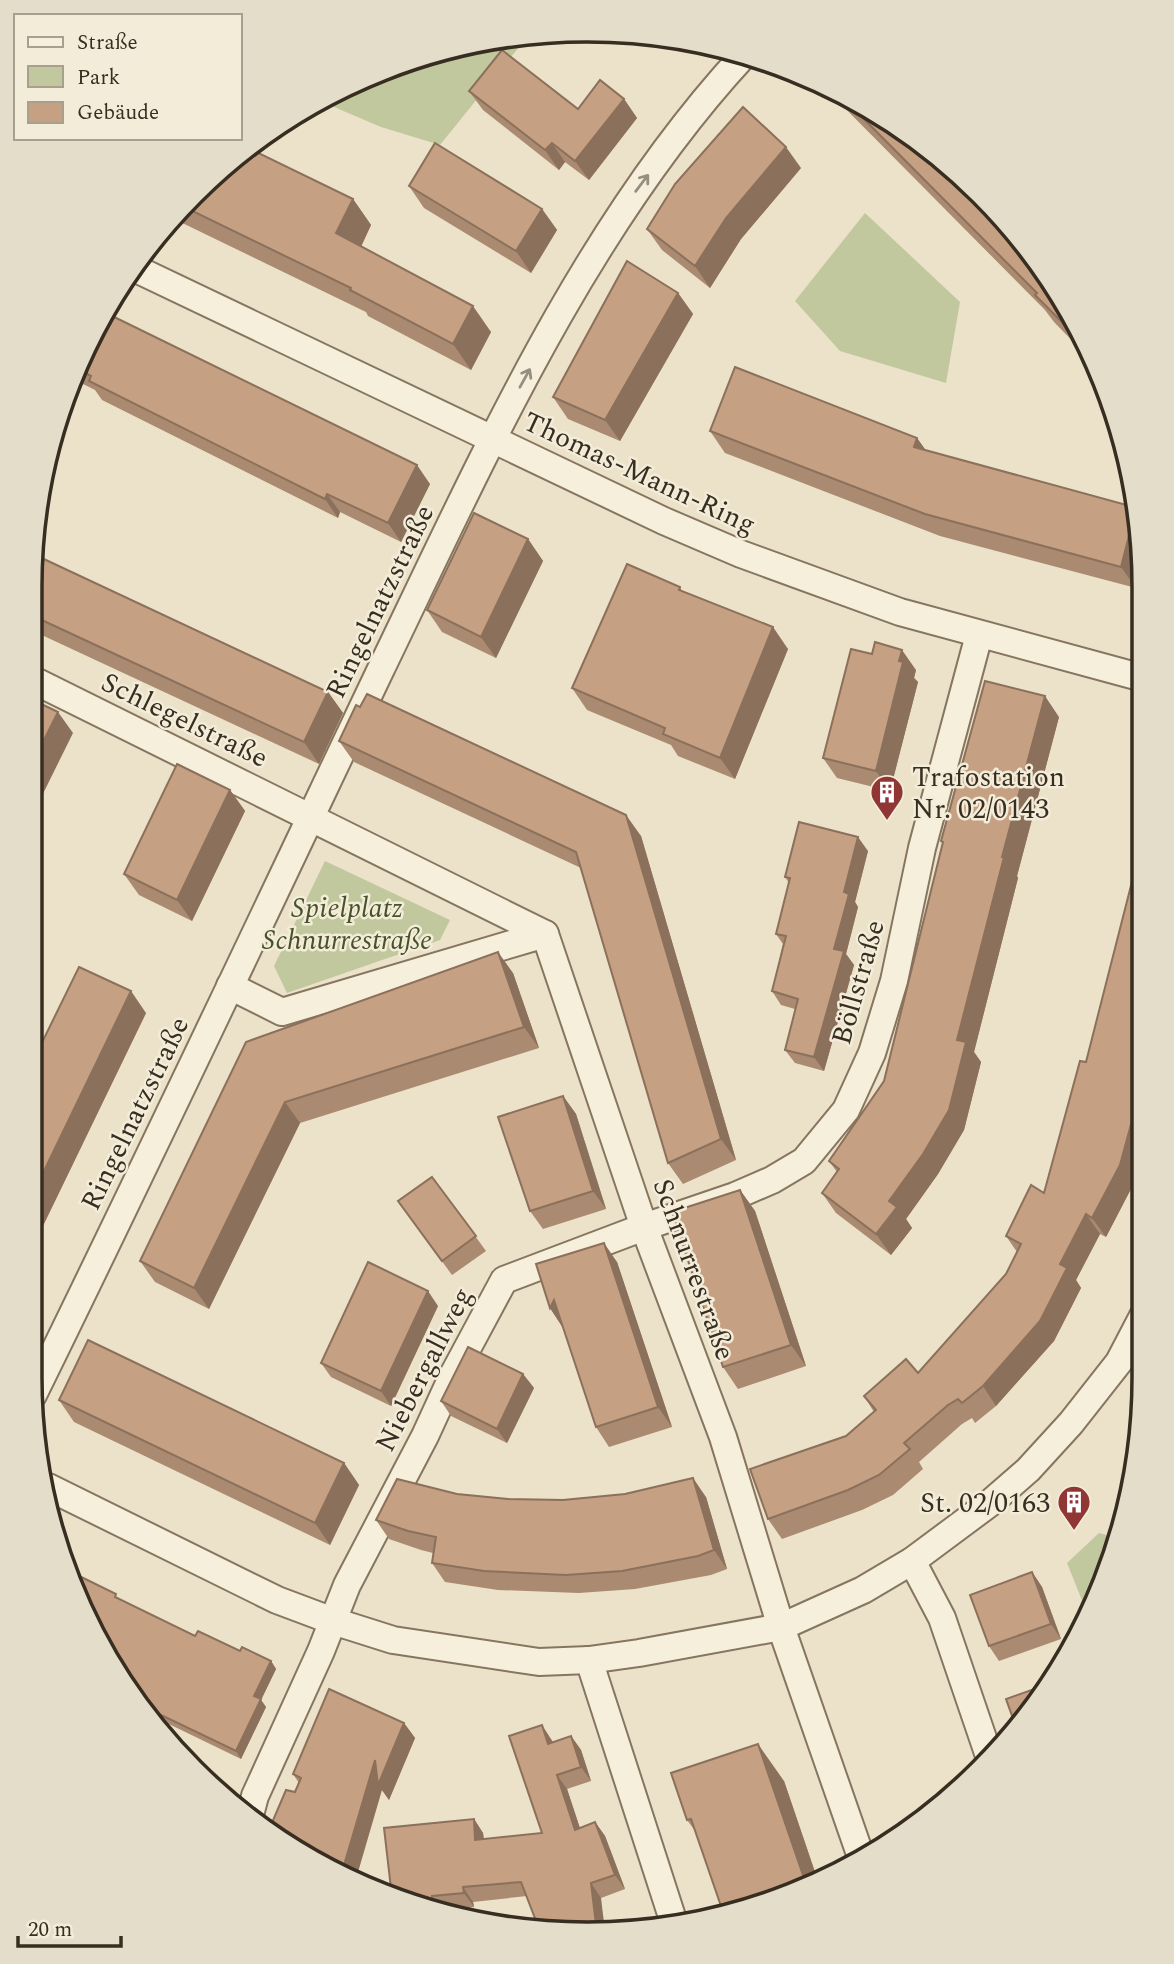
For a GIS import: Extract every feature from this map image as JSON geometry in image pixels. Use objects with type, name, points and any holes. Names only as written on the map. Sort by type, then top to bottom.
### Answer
[{"type":"street","name":"Ringelnatzstraße","points":[[42,1376],[492,438],[618,215],[707,97],[737,64]]},
{"type":"street","name":"Thomas-Mann-Ring","points":[[143,272],[664,521],[741,554],[900,612],[1132,675]]},
{"type":"street","name":"Böllstraße","points":[[644,1227],[735,1196],[772,1180],[804,1161],[846,1110],[872,1053],[894,981],[922,848],[979,635]]},
{"type":"street","name":"Schlegelstraße","points":[[42,684],[311,816]]},
{"type":"street","points":[[311,816],[545,934]]},
{"type":"street","points":[[230,986],[282,1012],[545,934]]},
{"type":"street","name":"Schnurrestraße","points":[[545,934],[644,1227],[723,1437],[781,1627],[859,1850]]},
{"type":"street","name":"Niebergallweg","points":[[252,1807],[347,1585],[504,1280],[644,1227]]},
{"type":"street","points":[[54,1490],[277,1600],[332,1621],[393,1640],[539,1662],[589,1660],[701,1643],[781,1627],[863,1590],[912,1561],[990,1503],[1037,1460],[1071,1423],[1119,1362],[1132,1337]]},
{"type":"street","points":[[912,1561],[942,1618],[986,1747]]},
{"type":"street","points":[[589,1660],[671,1915]]},
{"type":"green space","points":[[519,47],[440,145],[381,127],[332,106],[378,83],[412,71],[481,52]]},
{"type":"green space","points":[[865,213],[960,302],[946,383],[840,351],[795,301]]},
{"type":"green space","name":"Spielplatz Schnurrestraße","points":[[325,861],[450,920],[440,940],[287,993],[274,966]]},
{"type":"green space","points":[[1099,1533],[1108,1535],[1083,1603],[1067,1563]]},
{"type":"building","points":[[502,50],[578,109],[600,80],[624,99],[575,161],[552,143],[545,150],[469,91]]},
{"type":"building","points":[[743,107],[786,147],[726,218],[695,266],[647,229],[675,184]]},
{"type":"building","points":[[860,115],[919,155],[972,202],[1019,255],[1064,324],[1035,295],[1037,293]]},
{"type":"building","points":[[435,143],[542,209],[516,251],[409,186]]},
{"type":"building","points":[[258,153],[353,199],[336,233],[473,306],[453,344],[350,290],[351,288],[193,211],[228,177]]},
{"type":"building","points":[[627,261],[678,293],[605,420],[553,397]]},
{"type":"building","points":[[114,317],[417,465],[388,523],[327,494],[325,499],[89,381],[91,376],[85,373]]},
{"type":"building","points":[[735,367],[917,438],[914,447],[1125,505],[1129,535],[1121,567],[925,514],[710,431]]},
{"type":"building","points":[[474,513],[528,539],[481,637],[427,610]]},
{"type":"building","points":[[43,559],[328,692],[304,742],[42,620]]},
{"type":"building","points":[[627,564],[680,587],[679,590],[773,627],[720,758],[663,734],[665,728],[572,688]]},
{"type":"building","points":[[875,642],[902,650],[899,661],[903,662],[876,771],[823,758],[851,649],[872,654]]},
{"type":"building","points":[[985,681],[1045,696],[957,1040],[966,1042],[949,1110],[923,1154],[889,1201],[897,1207],[876,1234],[822,1193],[839,1169],[829,1161],[884,1081],[943,842],[941,841]]},
{"type":"building","points":[[367,694],[626,815],[721,1139],[668,1163],[576,852],[339,741],[356,705],[360,707]]},
{"type":"building","points":[[42,704],[58,712],[42,744]]},
{"type":"building","points":[[177,764],[230,790],[177,900],[124,874]]},
{"type":"building","points":[[799,822],[858,837],[844,892],[849,894],[834,949],[844,951],[814,1057],[785,1050],[798,999],[772,991],[786,936],[776,934],[790,878],[785,877]]},
{"type":"building","points":[[1132,882],[1132,1121],[1120,1165],[1092,1218],[1086,1214],[1060,1264],[1067,1268],[1040,1321],[983,1386],[962,1403],[958,1399],[948,1405],[904,1443],[910,1449],[879,1475],[848,1490],[768,1519],[750,1469],[846,1436],[876,1410],[864,1396],[906,1359],[918,1373],[1006,1274],[1021,1244],[1006,1236],[1031,1185],[1044,1193],[1080,1061],[1086,1062]]},
{"type":"building","points":[[498,952],[524,1027],[285,1102],[194,1288],[140,1261],[246,1042]]},
{"type":"building","points":[[79,967],[131,991],[42,1175],[42,1043]]},
{"type":"building","points":[[563,1096],[593,1191],[530,1211],[498,1117]]},
{"type":"building","points":[[432,1177],[476,1236],[442,1261],[398,1201]]},
{"type":"building","points":[[740,1190],[791,1345],[723,1367],[672,1212]]},
{"type":"building","points":[[604,1243],[658,1407],[596,1427],[554,1300],[550,1308],[536,1264]]},
{"type":"building","points":[[368,1262],[428,1291],[381,1391],[321,1363]]},
{"type":"building","points":[[88,1340],[344,1463],[315,1523],[59,1400]]},
{"type":"building","points":[[468,1347],[523,1374],[497,1429],[441,1401]]},
{"type":"building","points":[[693,1478],[714,1550],[698,1556],[622,1571],[566,1575],[484,1571],[432,1563],[436,1537],[376,1520],[397,1479],[457,1494],[508,1499],[563,1500],[625,1494]]},
{"type":"building","points":[[1032,1572],[1051,1624],[989,1646],[970,1595]]},
{"type":"building","points":[[80,1576],[116,1594],[115,1597],[195,1636],[198,1631],[240,1651],[242,1647],[271,1661],[254,1696],[261,1699],[236,1751],[159,1714],[115,1649]]},
{"type":"building","points":[[329,1689],[404,1723],[378,1785],[375,1760],[344,1865],[272,1822],[286,1790],[295,1792],[301,1778],[293,1774]]},
{"type":"building","points":[[1033,1689],[1012,1717],[1006,1699]]},
{"type":"building","points":[[542,1725],[548,1744],[571,1736],[581,1767],[557,1775],[575,1830],[595,1822],[615,1875],[591,1883],[596,1922],[535,1919],[521,1882],[463,1887],[464,1893],[432,1896],[432,1899],[391,1885],[384,1828],[474,1819],[475,1840],[542,1833],[509,1736]]},
{"type":"building","points":[[758,1744],[804,1877],[721,1905],[691,1819],[687,1820],[671,1773]]},
{"type":"place","name":"Trafostation Nr. 02/0143","points":[[887,822]]},
{"type":"place","name":"St. 02/0163","points":[[1074,1532]]}]
